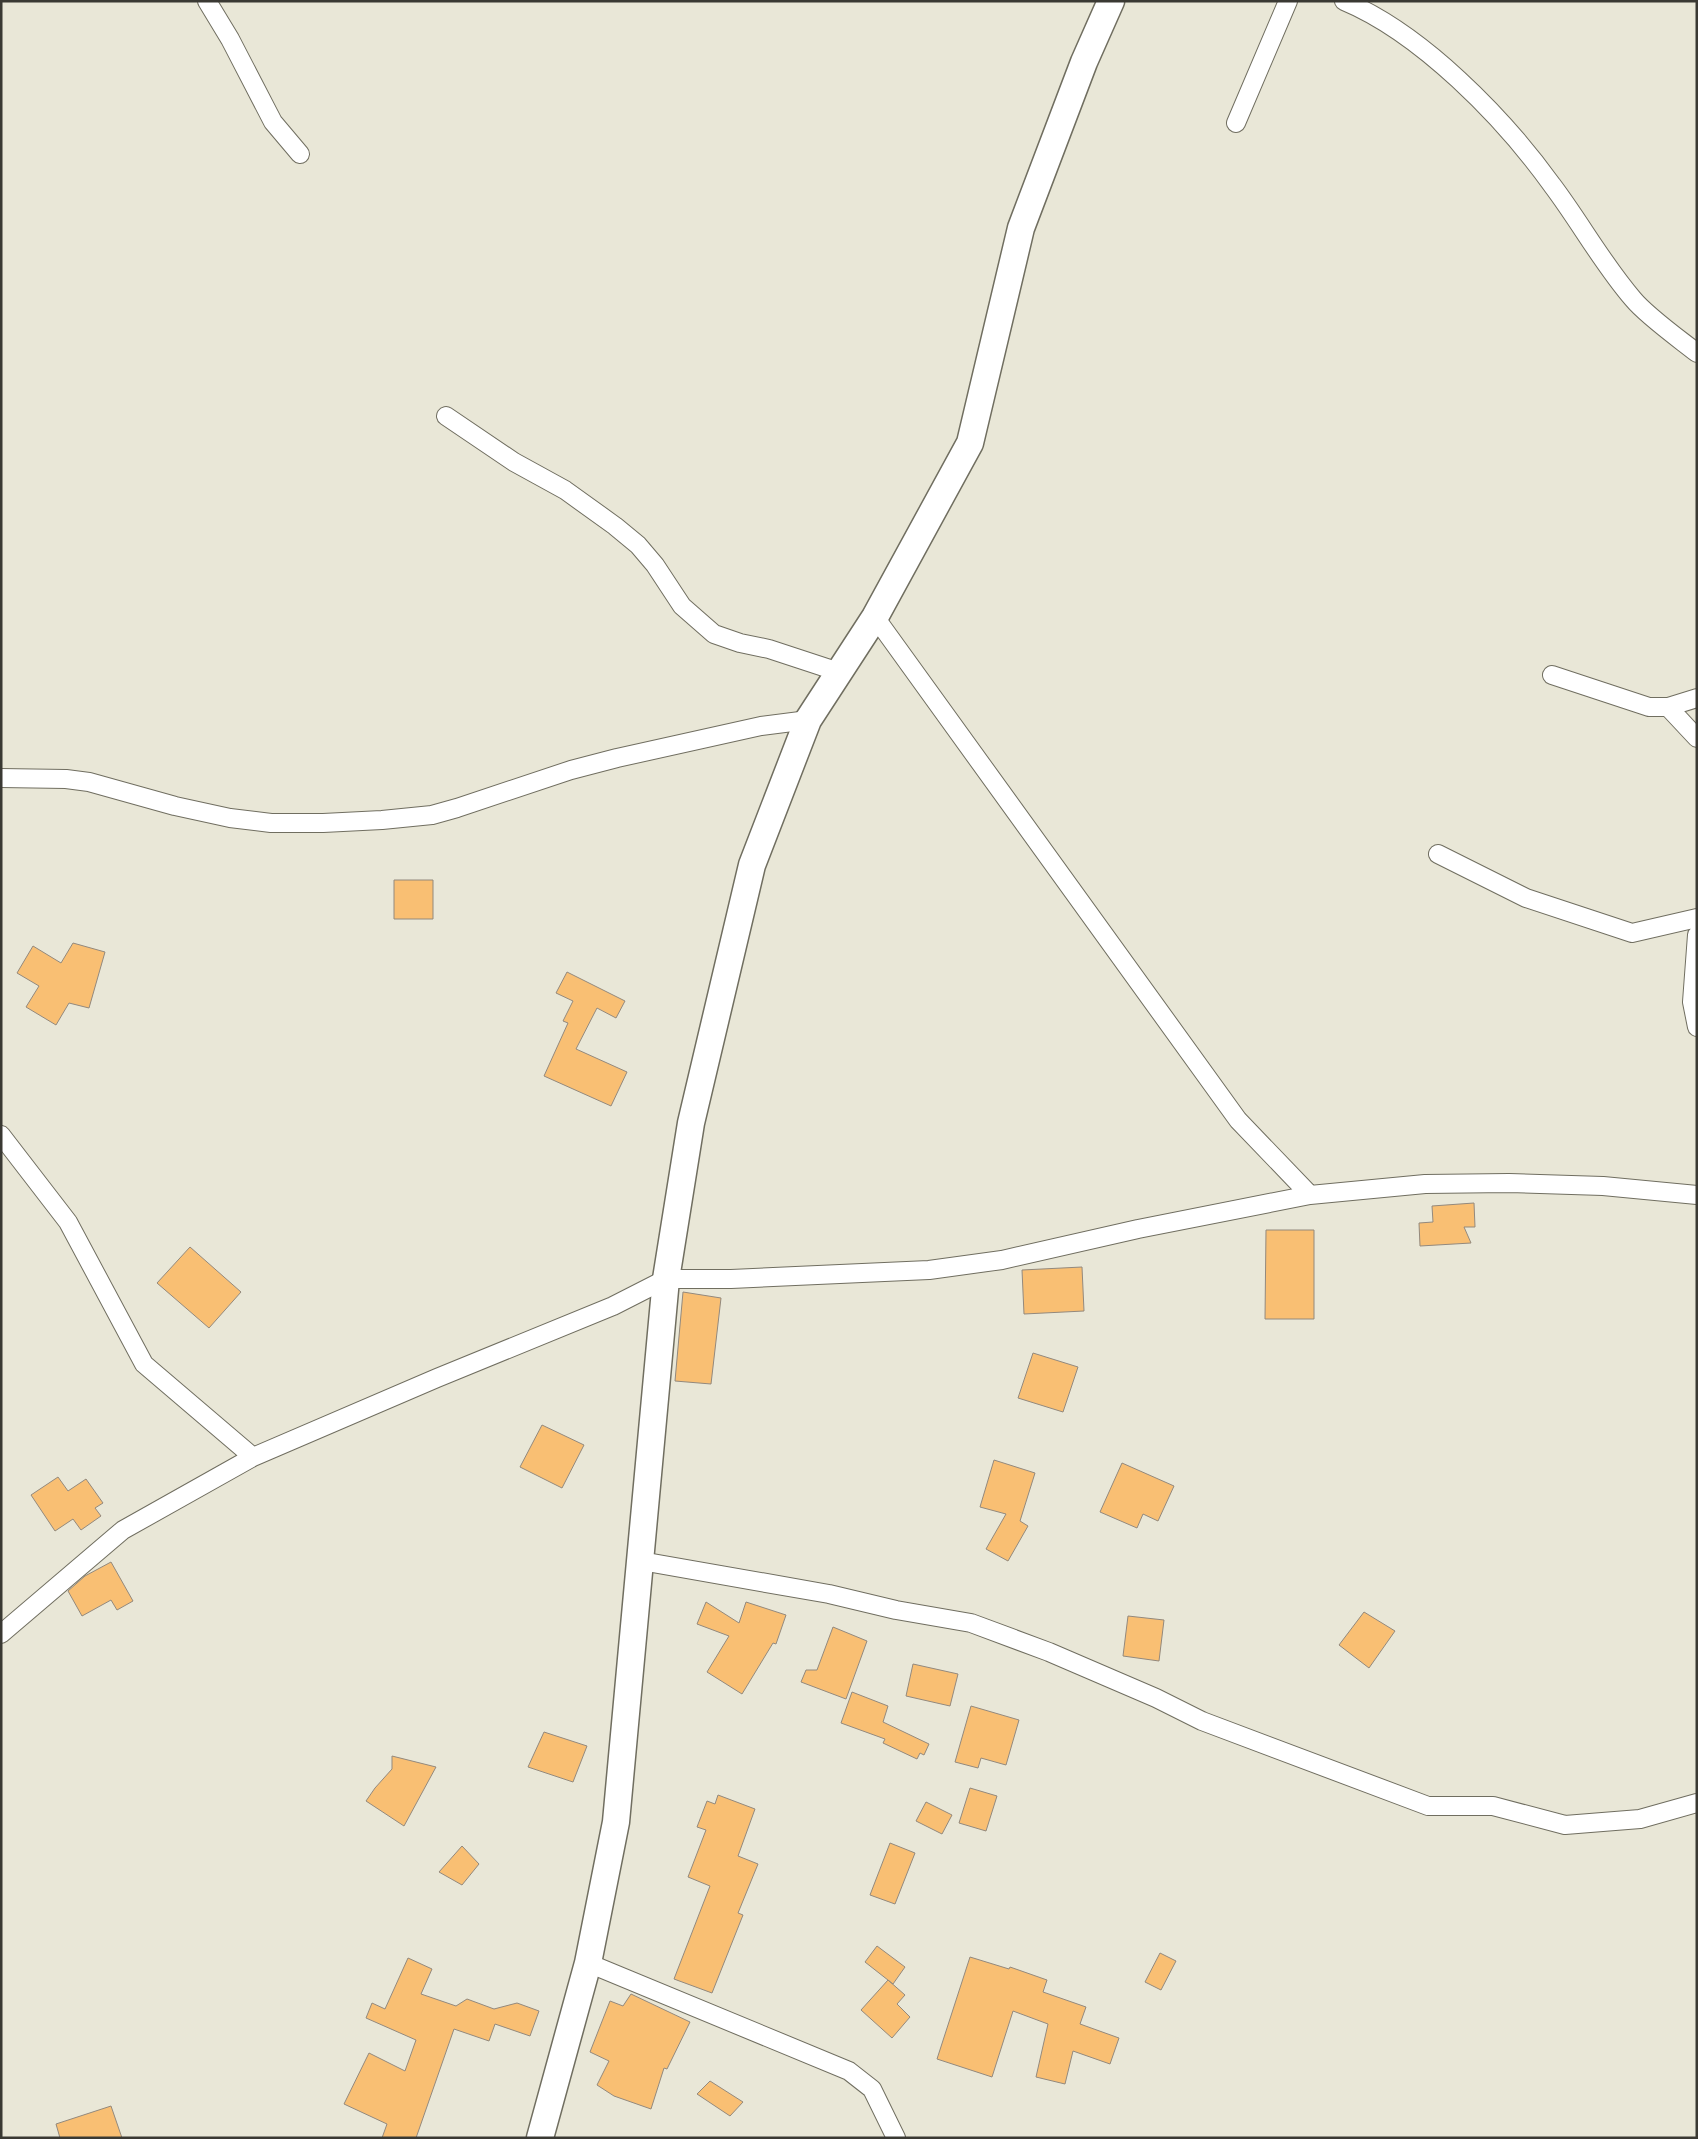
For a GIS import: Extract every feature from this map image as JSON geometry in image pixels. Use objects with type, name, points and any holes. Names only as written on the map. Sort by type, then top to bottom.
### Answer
[{"type":"main road","points":[[540,2138],[588,1963],[616,1822],[666,1279],[691,1122],[752,865],[808,720],[875,617],[970,443],[1021,228],[1084,62],[1111,1]]},
{"type":"street","points":[[207,1],[230,39],[273,122],[300,154]]},
{"type":"street","points":[[1236,123],[1288,1]]},
{"type":"street","points":[[1344,1],[1365,10],[1416,43],[1471,92],[1514,138],[1552,185],[1595,250],[1634,301],[1697,353]]},
{"type":"street","points":[[446,416],[514,462],[565,490],[615,526],[638,545],[655,565],[682,606],[714,634],[740,643],[769,649],[839,672]]},
{"type":"street","points":[[875,617],[1238,1120],[1310,1195]]},
{"type":"street","points":[[1552,675],[1650,706],[1668,708],[1697,698]]},
{"type":"street","points":[[1668,708],[1697,738]]},
{"type":"street","points":[[1,778],[66,778],[89,782],[175,806],[230,818],[271,823],[382,820],[432,815],[571,770],[617,758],[761,726],[808,720]]},
{"type":"street","points":[[1438,854],[1526,898],[1632,933],[1697,918]]},
{"type":"street","points":[[1697,935],[1692,1002],[1697,1027]]},
{"type":"street","points":[[1,1135],[68,1222],[144,1364],[253,1457]]},
{"type":"street","points":[[1,1634],[124,1530],[253,1457],[437,1378],[613,1306],[666,1279],[730,1279],[930,1270],[1002,1260],[1138,1229],[1310,1195],[1425,1184],[1509,1183],[1603,1186],[1697,1195]]},
{"type":"street","points":[[641,1561],[829,1594],[896,1610],[972,1623],[1048,1652],[1156,1698],[1202,1721],[1428,1806],[1493,1806],[1565,1825],[1640,1819],[1697,1803]]},
{"type":"street","points":[[588,1963],[849,2071],[872,2089],[896,2138]]},
{"type":"building","points":[[394,880],[433,880],[433,919],[394,919]]},
{"type":"building","points":[[73,943],[105,952],[89,1008],[69,1003],[56,1025],[26,1007],[39,986],[17,973],[33,946],[61,963]]},
{"type":"building","points":[[567,972],[625,1001],[616,1018],[597,1008],[576,1049],[627,1072],[611,1106],[544,1076],[568,1023],[563,1021],[573,1001],[556,993]]},
{"type":"building","points":[[1474,1203],[1475,1227],[1464,1227],[1471,1243],[1420,1246],[1419,1223],[1433,1222],[1432,1206]]},
{"type":"building","points":[[1266,1230],[1314,1230],[1314,1319],[1265,1319]]},
{"type":"building","points":[[190,1247],[241,1292],[209,1328],[157,1283]]},
{"type":"building","points":[[1082,1267],[1084,1311],[1024,1314],[1022,1270]]},
{"type":"building","points":[[683,1292],[721,1298],[711,1384],[675,1381]]},
{"type":"building","points":[[1033,1353],[1078,1367],[1063,1412],[1018,1398]]},
{"type":"building","points":[[542,1425],[584,1445],[562,1488],[520,1467]]},
{"type":"building","points":[[994,1460],[1035,1473],[1020,1521],[1028,1526],[1008,1561],[986,1549],[1006,1514],[980,1507]]},
{"type":"building","points":[[1122,1463],[1174,1486],[1158,1521],[1143,1514],[1137,1528],[1100,1512]]},
{"type":"building","points":[[58,1477],[68,1491],[86,1479],[103,1503],[95,1508],[101,1516],[81,1530],[73,1519],[55,1531],[31,1495]]},
{"type":"building","points":[[111,1562],[133,1601],[117,1610],[111,1600],[82,1616],[68,1591],[85,1576]]},
{"type":"building","points":[[706,1602],[739,1623],[746,1602],[786,1615],[776,1644],[773,1643],[742,1694],[707,1672],[729,1636],[697,1624]]},
{"type":"building","points":[[1364,1612],[1395,1631],[1369,1668],[1339,1645]]},
{"type":"building","points":[[1128,1616],[1164,1620],[1159,1661],[1123,1656]]},
{"type":"building","points":[[833,1627],[867,1641],[846,1699],[801,1682],[806,1670],[817,1670]]},
{"type":"building","points":[[913,1664],[958,1674],[950,1706],[906,1696]]},
{"type":"building","points":[[852,1692],[888,1706],[883,1722],[929,1744],[924,1755],[920,1753],[917,1759],[883,1743],[885,1739],[841,1723]]},
{"type":"building","points":[[971,1706],[1019,1720],[1006,1765],[981,1758],[978,1768],[955,1762]]},
{"type":"building","points":[[544,1732],[587,1746],[573,1782],[528,1767]]},
{"type":"building","points":[[392,1756],[436,1767],[404,1826],[366,1801],[392,1769]]},
{"type":"building","points":[[970,1788],[997,1796],[986,1831],[959,1823]]},
{"type":"building","points":[[718,1795],[755,1809],[738,1856],[758,1864],[738,1913],[743,1915],[712,1993],[674,1979],[710,1886],[688,1877],[706,1830],[697,1827],[707,1801],[715,1804]]},
{"type":"building","points":[[926,1802],[952,1815],[942,1834],[916,1821]]},
{"type":"building","points":[[890,1843],[915,1853],[895,1904],[870,1895]]},
{"type":"building","points":[[462,1846],[479,1864],[462,1885],[439,1872]]},
{"type":"building","points":[[877,1946],[905,1967],[893,1984],[865,1962]]},
{"type":"building","points":[[1160,1953],[1176,1961],[1161,1990],[1145,1982]]},
{"type":"building","points":[[970,1957],[1009,1969],[1010,1967],[1047,1980],[1043,1992],[1086,2007],[1080,2024],[1119,2038],[1110,2064],[1073,2051],[1065,2084],[1036,2077],[1048,2024],[1013,2011],[992,2077],[937,2059]]},
{"type":"building","points":[[408,1958],[432,1969],[421,1994],[456,2006],[467,1999],[494,2009],[517,2003],[539,2011],[530,2036],[495,2024],[489,2041],[454,2029],[416,2138],[382,2138],[387,2124],[344,2104],[369,2053],[405,2071],[416,2040],[366,2018],[372,2003],[385,2009]]},
{"type":"building","points":[[888,1980],[905,1995],[897,2004],[910,2017],[892,2038],[861,2010]]},
{"type":"building","points":[[631,1994],[690,2022],[667,2069],[664,2068],[651,2109],[614,2096],[597,2085],[609,2061],[590,2052],[610,2001],[623,2006]]},
{"type":"building","points":[[710,2081],[743,2102],[730,2116],[697,2094]]},
{"type":"building","points":[[111,2106],[122,2138],[60,2138],[56,2124]]}]
